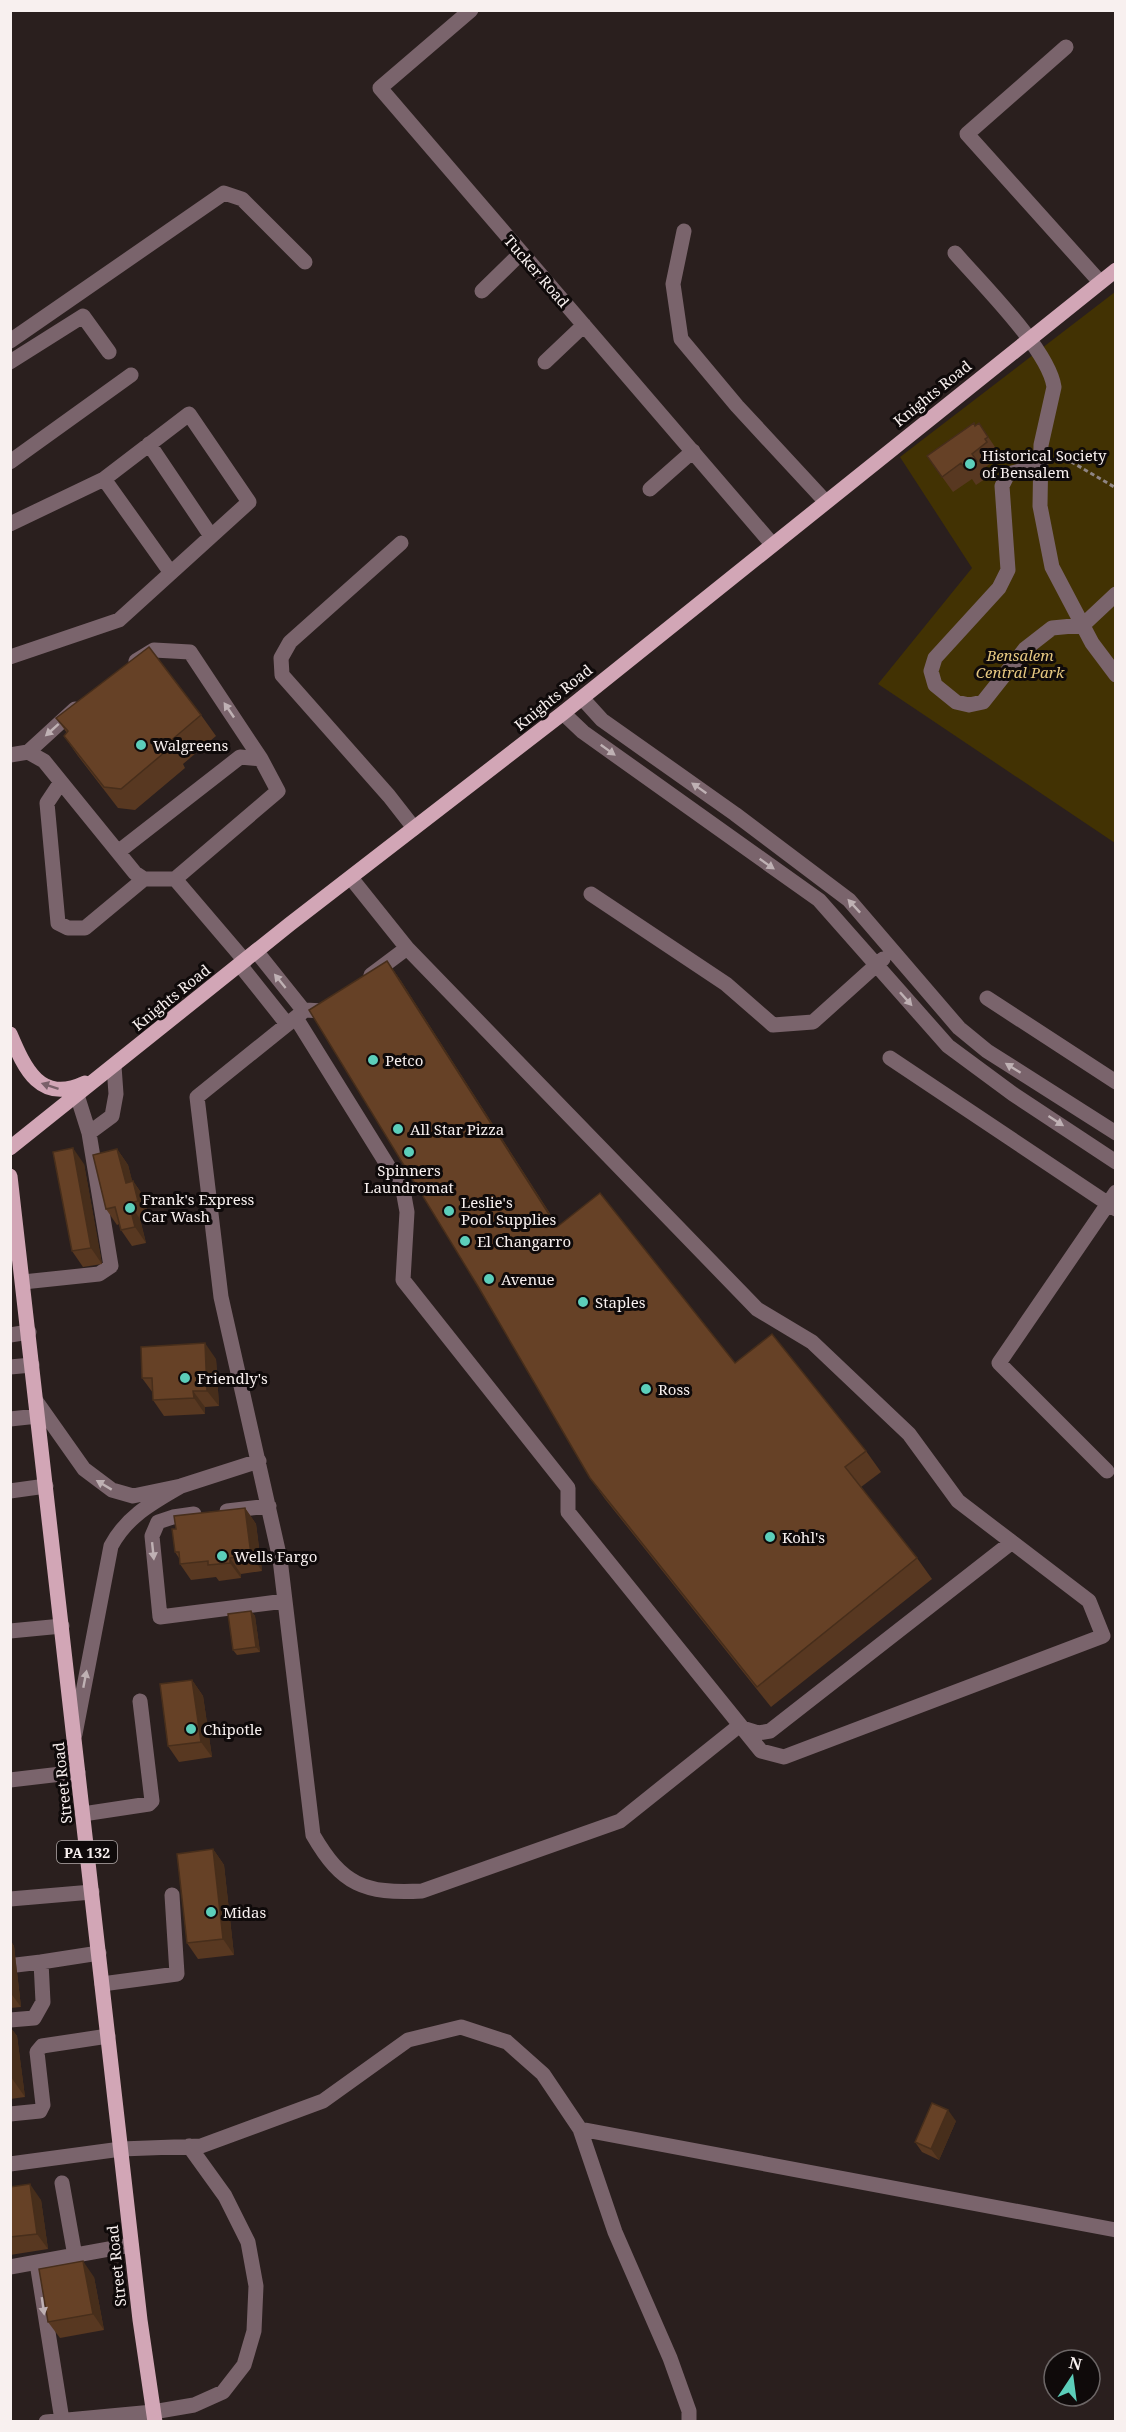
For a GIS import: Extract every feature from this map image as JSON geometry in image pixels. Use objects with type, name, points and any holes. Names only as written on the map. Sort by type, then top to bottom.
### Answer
[{"type":"main road","name":"Knights Road","points":[[10,1148],[247,959],[582,698],[1116,270]]},
{"type":"main road","points":[[10,1034],[31,1076],[44,1085],[58,1089],[74,1088],[109,1070]]},
{"type":"main road","name":"Street Road","points":[[10,1176],[131,2245],[154,2417]]},
{"type":"main road","points":[[10,1267],[23,1282]]},
{"type":"street","name":"Tucker Road","points":[[471,10],[380,88],[772,544]]},
{"type":"street","points":[[1066,47],[968,134],[1100,282]]},
{"type":"street","points":[[10,341],[224,193],[242,199],[305,262]]},
{"type":"street","points":[[684,231],[673,284],[681,339],[737,406],[825,501]]},
{"type":"street","points":[[482,291],[521,253]]},
{"type":"street","points":[[954,254],[1029,339],[1053,378],[1054,387],[1041,445],[1040,470],[1040,506],[1052,567],[1083,625],[1116,675]]},
{"type":"street","points":[[10,362],[83,316],[109,352]]},
{"type":"street","points":[[545,362],[584,325]]},
{"type":"street","points":[[10,462],[131,375]]},
{"type":"street","points":[[10,524],[104,479],[189,414],[249,502],[118,620],[11,656],[10,651]]},
{"type":"street","points":[[149,444],[211,536]]},
{"type":"street","points":[[650,489],[693,451]]},
{"type":"street","points":[[1040,470],[1024,470],[1008,474],[1002,486],[1008,570],[999,588],[935,658],[931,671],[935,685],[956,702],[969,705],[983,702],[1025,649],[1052,628],[1083,625],[1116,594]]},
{"type":"street","points":[[104,479],[171,573]]},
{"type":"street","points":[[401,543],[290,642],[281,658],[282,675],[389,796],[414,828]]},
{"type":"street","points":[[10,754],[28,752],[44,761],[135,873],[144,879],[174,879],[279,791],[261,759],[190,652],[154,650],[124,668]]},
{"type":"street","points":[[28,752],[88,697]]},
{"type":"street","points":[[582,698],[602,720],[735,814],[849,900],[959,1028],[987,1051],[1116,1133]]},
{"type":"street","points":[[563,713],[602,746],[819,900],[948,1046],[1013,1094],[1116,1162]]},
{"type":"street","points":[[118,852],[240,757],[261,759]]},
{"type":"street","points":[[61,782],[47,803],[58,922],[68,928],[85,928],[144,879]]},
{"type":"street","points":[[174,879],[247,959],[296,1018],[403,1190],[407,1212],[403,1280],[568,1488],[568,1512],[761,1751],[784,1757],[1103,1636],[1089,1601],[958,1501],[909,1434],[812,1342],[757,1309],[407,948],[351,878]]},
{"type":"street","points":[[591,894],[726,984],[773,1025],[813,1022],[891,951]]},
{"type":"street","points":[[360,983],[407,948]]},
{"type":"street","points":[[247,959],[296,1018]]},
{"type":"street","points":[[342,997],[323,1011],[296,1018],[197,1097],[221,1297],[280,1559],[313,1835],[329,1861],[347,1878],[371,1889],[394,1893],[422,1891],[620,1821],[741,1726]]},
{"type":"street","points":[[987,998],[1116,1082]]},
{"type":"street","points":[[890,1058],[1113,1201],[999,1363],[1107,1471]]},
{"type":"street","points":[[89,1133],[112,1116],[116,1094],[109,1070]]},
{"type":"street","points":[[23,1282],[99,1274],[111,1266],[89,1133],[77,1095]]},
{"type":"street","points":[[10,1335],[29,1332]]},
{"type":"street","points":[[10,1367],[32,1365]]},
{"type":"street","points":[[10,1419],[37,1408],[84,1469],[112,1490],[133,1496],[181,1486],[259,1461]]},
{"type":"street","points":[[10,1491],[46,1486]]},
{"type":"street","points":[[74,1737],[111,1546],[120,1529],[139,1510],[181,1486]]},
{"type":"street","points":[[269,1506],[173,1517],[158,1522],[152,1536],[160,1617],[285,1601]]},
{"type":"street","points":[[741,1726],[758,1733],[770,1731],[1012,1542]]},
{"type":"street","points":[[10,1631],[62,1626]]},
{"type":"street","points":[[83,1814],[149,1804],[152,1800],[140,1701]]},
{"type":"street","points":[[10,1780],[78,1772]]},
{"type":"street","points":[[10,1899],[92,1892]]},
{"type":"street","points":[[102,1984],[177,1974],[172,1895]]},
{"type":"street","points":[[16,1965],[99,1953]]},
{"type":"street","points":[[10,2020],[34,2018],[43,2002],[41,1962]]},
{"type":"street","points":[[10,2164],[121,2149],[201,2146],[323,2101],[408,2040],[461,2026],[507,2042],[543,2074],[580,2129],[615,2232],[689,2411],[689,2421]]},
{"type":"street","points":[[10,2114],[39,2111],[43,2105],[37,2052],[42,2046],[108,2036]]},
{"type":"street","points":[[580,2129],[1116,2230]]},
{"type":"street","points":[[46,2421],[154,2417],[194,2405],[223,2392],[244,2365],[254,2331],[256,2286],[248,2242],[225,2196],[189,2146]]},
{"type":"street","points":[[62,2183],[75,2256]]},
{"type":"street","points":[[10,2267],[131,2245]]},
{"type":"street","points":[[37,2263],[62,2420]]},
{"type":"path","points":[[1041,445],[1116,488]]},
{"type":"green space","name":"Bensalem Central Park","points":[[1115,292],[1115,843],[878,684],[972,568],[900,457]]},
{"type":"building","points":[[974,423],[975,426],[979,423],[988,437],[985,439],[987,442],[972,454],[977,461],[965,469],[961,463],[942,477],[927,456]]},
{"type":"building","name":"Walgreens","points":[[149,647],[201,715],[168,743],[171,747],[121,789],[104,787],[64,736],[68,731],[56,718]]},
{"type":"building","points":[[387,961],[557,1227],[600,1193],[735,1363],[772,1334],[866,1451],[845,1467],[917,1558],[757,1687],[590,1478],[479,1288],[309,1010]]},
{"type":"building","points":[[73,1148],[91,1248],[72,1251],[53,1152]]},
{"type":"building","points":[[117,1149],[126,1183],[133,1181],[138,1201],[129,1203],[135,1227],[121,1230],[115,1207],[106,1209],[93,1155]]},
{"type":"building","points":[[205,1343],[207,1391],[193,1391],[194,1398],[153,1400],[152,1378],[142,1378],[141,1347]]},
{"type":"building","points":[[245,1508],[251,1555],[230,1558],[230,1563],[208,1565],[208,1561],[180,1564],[179,1552],[175,1552],[172,1529],[176,1529],[174,1516]]},
{"type":"building","points":[[251,1611],[256,1647],[233,1650],[228,1614]]},
{"type":"building","points":[[192,1680],[201,1742],[168,1746],[160,1684]]},
{"type":"building","name":"Midas","points":[[213,1849],[223,1939],[187,1943],[177,1854]]},
{"type":"building","points":[[932,2103],[948,2110],[931,2149],[915,2142]]},
{"type":"building","points":[[30,2184],[37,2234],[10,2237],[10,2187]]},
{"type":"building","points":[[83,2261],[93,2314],[48,2322],[39,2269]]},
{"type":"place","name":"Historical Society of Bensalem","points":[[970,464]]},
{"type":"place","name":"Walgreens","points":[[141,745]]},
{"type":"place","name":"Petco","points":[[373,1060]]},
{"type":"place","name":"All Star Pizza","points":[[398,1129]]},
{"type":"place","name":"Spinners Laundromat","points":[[409,1152]]},
{"type":"place","name":"Frank's Express Car Wash","points":[[130,1208]]},
{"type":"place","name":"Leslie's Pool Supplies","points":[[449,1211]]},
{"type":"place","name":"El Changarro","points":[[465,1241]]},
{"type":"place","name":"Avenue","points":[[489,1279]]},
{"type":"place","name":"Staples","points":[[583,1302]]},
{"type":"place","name":"Friendly's","points":[[185,1378]]},
{"type":"place","name":"Ross","points":[[646,1389]]},
{"type":"place","name":"Kohl's","points":[[770,1537]]},
{"type":"place","name":"Wells Fargo","points":[[222,1556]]},
{"type":"place","name":"Chipotle","points":[[191,1729]]},
{"type":"place","name":"Midas","points":[[211,1912]]}]
